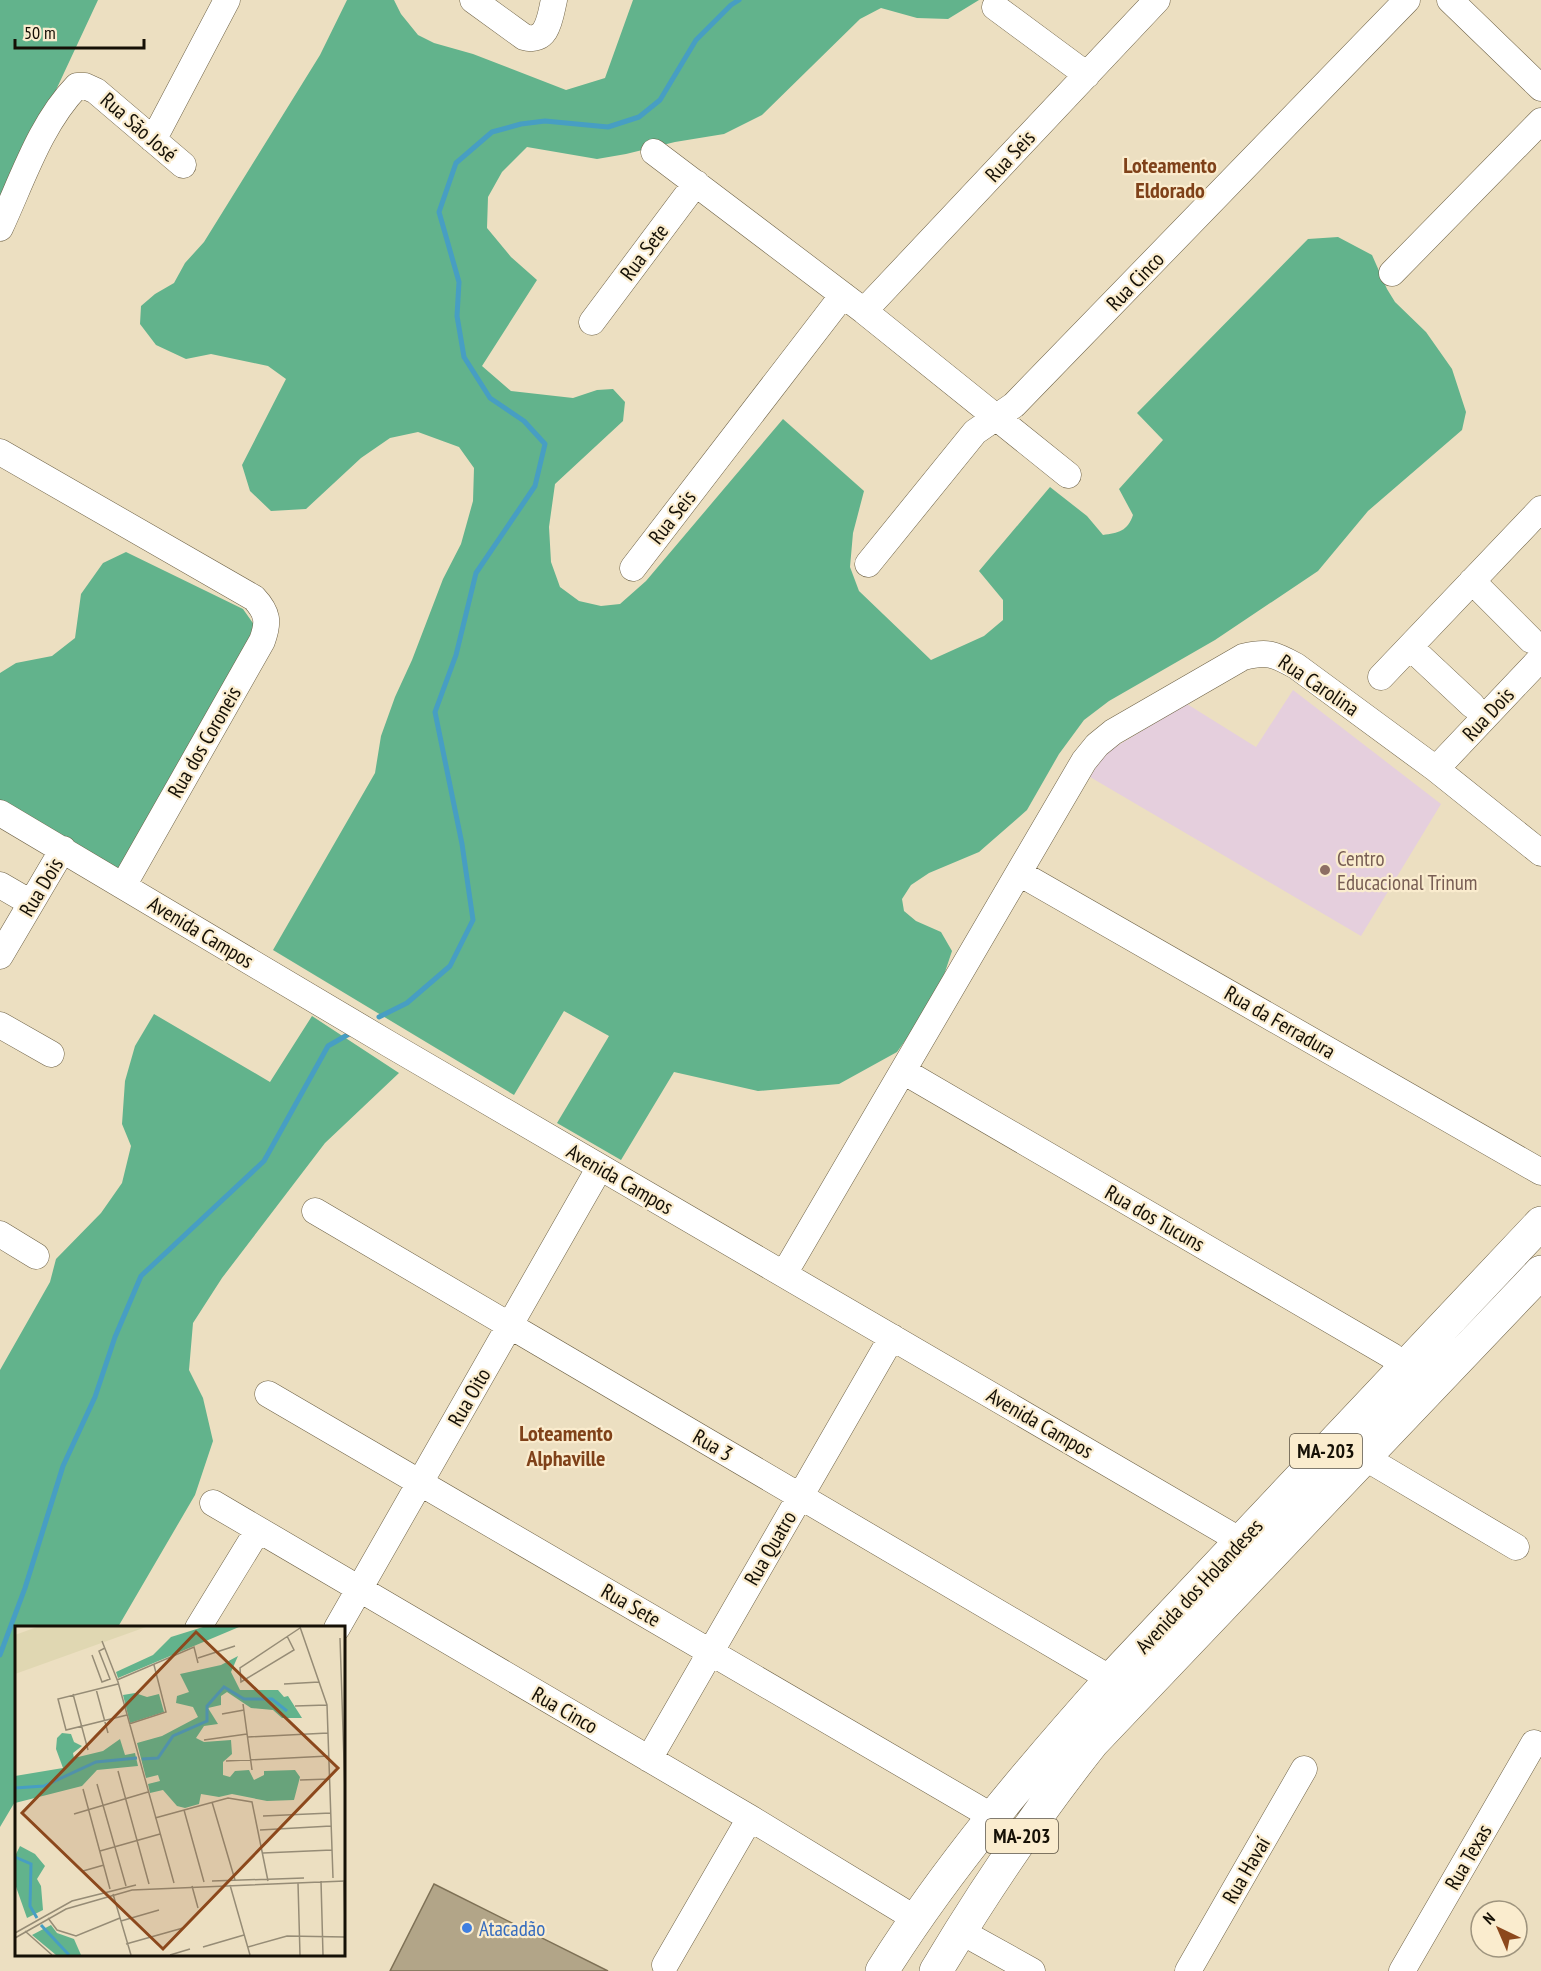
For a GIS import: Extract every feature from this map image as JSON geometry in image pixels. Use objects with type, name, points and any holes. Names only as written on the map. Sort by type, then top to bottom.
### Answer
[{"type":"main road","name":"Avenida dos Holandeses","points":[[882,1971],[916,1919],[993,1816],[1111,1679],[1541,1223]]},
{"type":"main road","name":"Avenida dos Holandeses","points":[[936,1971],[996,1874],[1043,1805],[1093,1742],[1541,1272]]},
{"type":"street","points":[[152,138],[158,132],[227,0]]},
{"type":"street","points":[[473,0],[524,37],[530,38],[543,34],[547,29],[554,0]]},
{"type":"street","name":"Rua Seis","points":[[864,311],[1157,0]]},
{"type":"street","name":"Rua Cinco","points":[[867,564],[975,432],[1014,405],[1407,0]]},
{"type":"street","points":[[1450,0],[1541,88]]},
{"type":"street","points":[[995,7],[1087,75]]},
{"type":"street","name":"Rua São José","points":[[0,228],[43,135],[69,94],[77,86],[85,86],[96,91],[183,165]]},
{"type":"street","points":[[1392,273],[1541,121]]},
{"type":"street","points":[[654,152],[864,311],[1068,475]]},
{"type":"street","name":"Rua Sete","points":[[592,322],[696,183]]},
{"type":"street","name":"Rua Seis","points":[[633,568],[843,295]]},
{"type":"street","name":"Rua dos Coroneis","points":[[0,452],[254,598],[266,616],[267,627],[262,641],[123,886]]},
{"type":"street","points":[[1381,677],[1472,581],[1538,516]]},
{"type":"street","points":[[1472,581],[1536,649]]},
{"type":"street","points":[[1410,647],[1472,705]]},
{"type":"street","name":"Rua Dois","points":[[1436,769],[1536,649]]},
{"type":"street","name":"Rua Carolina","points":[[784,1274],[1084,761],[1097,745],[1113,732],[1243,657],[1257,653],[1272,653],[1296,666],[1436,769],[1541,853]]},
{"type":"street","name":"Avenida Campos","points":[[0,813],[1241,1541]]},
{"type":"street","name":"Rua Dois","points":[[0,956],[63,849]]},
{"type":"street","name":"Rua da Ferradura","points":[[1019,873],[1541,1172]]},
{"type":"street","points":[[0,885],[31,903]]},
{"type":"street","points":[[0,1025],[51,1054]]},
{"type":"street","name":"Rua dos Tucuns","points":[[903,1071],[1392,1356],[1406,1367]]},
{"type":"street","name":"Rua Oito","points":[[338,1626],[600,1167]]},
{"type":"street","name":"Rua 3","points":[[315,1211],[1111,1679]]},
{"type":"street","points":[[0,1234],[36,1256]]},
{"type":"street","name":"Rua Quatro","points":[[649,1759],[892,1337]]},
{"type":"street","name":"Rua Sete","points":[[268,1394],[993,1816]]},
{"type":"street","points":[[1364,1457],[1516,1547]]},
{"type":"street","name":"Rua Cinco","points":[[213,1503],[750,1818],[916,1919]]},
{"type":"street","points":[[199,1626],[258,1530]]},
{"type":"street","name":"Rua Texas","points":[[1402,1971],[1534,1743]]},
{"type":"street","name":"Rua Havaí","points":[[1188,1971],[1304,1769]]},
{"type":"street","points":[[665,1965],[750,1818]]},
{"type":"street","points":[[957,1936],[1006,1971]]},
{"type":"street","points":[[957,1936],[1032,1971]]},
{"type":"shaded area","name":"Centro Educacional Trinum","points":[[1293,690],[1441,804],[1361,936],[1090,777],[1105,753],[1187,704],[1256,747]]},
{"type":"green space","points":[[0,0],[98,0],[0,210]]},
{"type":"green space","points":[[347,0],[394,0],[401,14],[418,35],[434,43],[473,54],[566,90],[605,78],[633,0],[979,0],[948,19],[917,18],[881,8],[860,19],[762,115],[724,134],[597,159],[527,147],[502,172],[488,197],[487,228],[511,257],[537,280],[482,366],[511,391],[573,398],[597,390],[613,389],[625,402],[623,421],[555,484],[549,527],[551,562],[560,587],[579,601],[601,606],[620,604],[646,581],[783,419],[864,491],[853,533],[850,567],[859,591],[931,660],[984,636],[1003,620],[1003,600],[979,571],[1050,487],[1087,516],[1103,535],[1118,532],[1128,525],[1133,515],[1119,489],[1163,440],[1137,413],[1308,239],[1338,237],[1372,255],[1395,302],[1426,332],[1452,369],[1466,412],[1462,430],[1368,511],[1318,571],[1215,640],[1109,701],[1084,720],[1059,754],[1027,810],[979,852],[929,873],[911,885],[902,899],[904,911],[916,921],[941,932],[952,951],[937,996],[897,1052],[839,1084],[758,1091],[674,1072],[621,1160],[557,1123],[609,1036],[564,1011],[514,1095],[273,950],[375,773],[381,736],[395,697],[412,660],[443,579],[461,544],[473,501],[474,468],[459,447],[418,432],[390,438],[361,458],[306,509],[271,511],[250,491],[242,465],[286,379],[268,366],[211,354],[186,359],[156,345],[140,324],[141,306],[155,294],[174,283],[185,263],[204,242],[320,55]]},
{"type":"green space","points":[[126,552],[243,609],[257,629],[122,874],[0,801],[0,673],[16,663],[52,656],[75,638],[81,594],[103,563]]},
{"type":"green space","points":[[154,1014],[270,1082],[312,1016],[399,1073],[325,1143],[222,1278],[193,1323],[189,1370],[203,1398],[213,1441],[195,1495],[119,1626],[15,1626],[15,1802],[0,1827],[0,1370],[50,1282],[56,1259],[101,1213],[122,1183],[131,1146],[122,1124],[125,1081],[135,1046]]},
{"type":"building","name":"Atacadão","points":[[434,1884],[608,1971],[390,1971]]},
{"type":"waterway","points":[[379,1017],[407,1003],[450,966],[473,920],[462,844],[435,712],[456,655],[476,573],[535,486],[545,444],[524,421],[490,398],[464,357],[457,316],[459,282],[439,212],[456,163],[492,132],[521,124],[545,121],[608,127],[639,117],[660,100],[696,40],[739,0]]},
{"type":"waterway","points":[[0,1655],[25,1588],[63,1466],[95,1397],[115,1337],[141,1276],[264,1161],[328,1046],[349,1034]]},
{"type":"place","name":"Centro Educacional Trinum","points":[[1325,870]]},
{"type":"place","name":"Atacadão","points":[[467,1928]]},
{"type":"district","name":"Loteamento Eldorado","points":[[1170,178]]},
{"type":"district","name":"Loteamento Alphaville","points":[[566,1446]]}]
